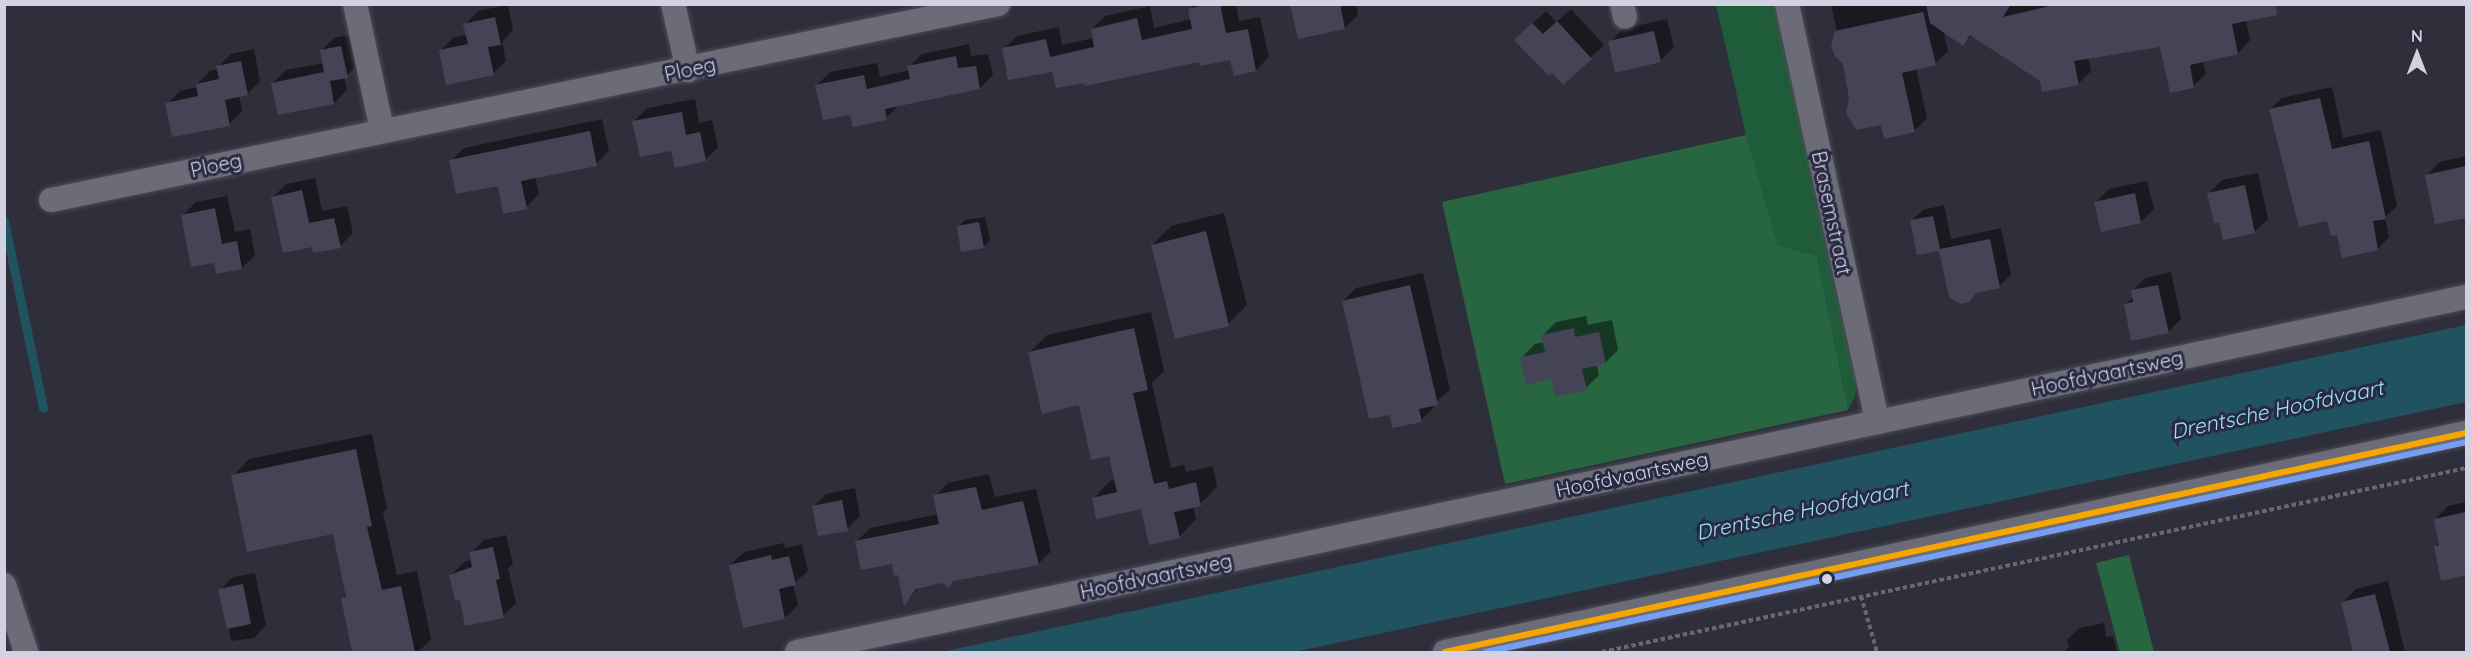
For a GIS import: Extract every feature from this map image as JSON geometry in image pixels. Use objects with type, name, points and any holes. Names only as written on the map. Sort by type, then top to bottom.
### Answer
[{"type":"street","points":[[356,4],[382,130]]},
{"type":"street","points":[[673,4],[688,69]]},
{"type":"street","name":"Ploeg","points":[[51,200],[998,4]]},
{"type":"street","name":"Brasemstraat","points":[[1787,4],[1876,422]]},
{"type":"street","name":"Hoofdvaartsweg","points":[[797,652],[2466,297]]},
{"type":"street","points":[[1446,652],[2466,433]]},
{"type":"street","points":[[4,585],[26,652]]},
{"type":"path","points":[[1602,652],[2466,468]]},
{"type":"path","points":[[1861,596],[1876,652]]},
{"type":"green space","points":[[1716,5],[1775,5],[1856,382],[1855,397],[1848,410],[1817,256],[1778,245],[1746,135]]},
{"type":"green space","points":[[1746,135],[1778,245],[1817,256],[1848,410],[1505,484],[1442,202]]},
{"type":"green space","points":[[2129,555],[2154,652],[2120,652],[2096,563]]},
{"type":"water","name":"Drentsche Hoofdvaart","points":[[2466,325],[2466,402],[1294,652],[941,652]]},
{"type":"building","points":[[1207,4],[1220,4],[1226,33],[1248,29],[1256,71],[1234,76],[1230,60],[1200,66],[1199,62],[1085,86],[1084,83],[1056,88],[1052,72],[1008,80],[1002,48],[1046,39],[1050,57],[1094,47],[1091,29],[1137,18],[1142,40],[1192,29],[1188,9]]},
{"type":"building","points":[[1290,4],[1340,4],[1345,29],[1298,39]]},
{"type":"building","points":[[1926,4],[2011,4],[2003,17],[2058,4],[2276,4],[2277,15],[2232,24],[2238,54],[2190,65],[2194,88],[2170,93],[2160,47],[2074,61],[2079,85],[2042,92],[2040,81],[1970,35],[1963,46],[1930,23]]},
{"type":"building","points":[[1923,12],[1936,65],[1902,73],[1915,132],[1884,139],[1881,125],[1856,130],[1846,113],[1849,98],[1843,64],[1835,56],[1831,46],[1835,31]]},
{"type":"building","points":[[495,17],[501,45],[488,47],[494,75],[446,85],[439,50],[468,44],[463,24]]},
{"type":"building","points":[[1557,21],[1592,59],[1563,85],[1552,73],[1549,76],[1514,40],[1532,23],[1543,34]]},
{"type":"building","points":[[1654,31],[1661,62],[1615,73],[1608,41]]},
{"type":"building","points":[[341,46],[348,78],[330,81],[334,104],[278,115],[271,83],[324,72],[320,50]]},
{"type":"building","points":[[956,56],[958,68],[976,66],[980,89],[885,109],[887,120],[853,127],[850,115],[823,120],[815,85],[864,75],[867,89],[910,79],[907,66]]},
{"type":"building","points":[[241,61],[248,95],[225,100],[230,126],[172,137],[165,103],[198,96],[196,84],[219,79],[216,66]]},
{"type":"building","points":[[2320,98],[2332,149],[2369,141],[2386,219],[2373,221],[2378,250],[2342,258],[2337,235],[2331,236],[2327,221],[2299,227],[2269,109]]},
{"type":"building","points":[[682,112],[686,135],[700,132],[706,161],[675,168],[671,151],[640,157],[632,121]]},
{"type":"building","points":[[590,131],[597,166],[521,181],[527,209],[503,214],[498,186],[456,194],[449,160]]},
{"type":"building","points":[[2466,166],[2466,218],[2435,224],[2425,175]]},
{"type":"building","points":[[2245,185],[2255,233],[2223,240],[2219,222],[2214,223],[2207,193]]},
{"type":"building","points":[[302,190],[309,223],[334,218],[341,248],[313,253],[312,247],[283,253],[271,197]]},
{"type":"building","points":[[2135,193],[2141,223],[2101,232],[2094,202]]},
{"type":"building","points":[[215,208],[222,244],[237,241],[242,269],[216,274],[214,263],[191,267],[181,215]]},
{"type":"building","points":[[1933,216],[1940,249],[1990,239],[2000,288],[1976,293],[1969,302],[1960,304],[1949,297],[1939,251],[1917,255],[1910,220]]},
{"type":"building","points":[[979,222],[984,248],[961,252],[957,226]]},
{"type":"building","points":[[1206,231],[1229,326],[1175,339],[1151,245]]},
{"type":"building","points":[[1410,285],[1438,405],[1419,409],[1422,422],[1392,428],[1390,415],[1369,419],[1342,301]]},
{"type":"building","points":[[2158,285],[2169,333],[2131,341],[2124,304],[2133,302],[2131,290]]},
{"type":"building","points":[[1134,328],[1148,390],[1133,393],[1154,484],[1167,481],[1169,489],[1196,482],[1201,506],[1174,512],[1180,538],[1149,545],[1141,509],[1096,519],[1092,498],[1117,492],[1109,456],[1091,460],[1079,405],[1042,414],[1028,352]]},
{"type":"building","points":[[1574,328],[1575,337],[1599,332],[1606,364],[1582,369],[1587,390],[1555,397],[1551,379],[1526,385],[1520,357],[1545,352],[1541,335]]},
{"type":"building","points":[[356,449],[372,526],[367,527],[382,590],[401,586],[415,652],[352,652],[341,598],[346,597],[333,534],[247,552],[231,475]]},
{"type":"building","points":[[976,487],[982,510],[1023,501],[1039,565],[953,581],[949,588],[942,583],[916,589],[904,606],[898,575],[894,576],[892,564],[861,570],[855,541],[939,524],[933,495]]},
{"type":"building","points":[[842,500],[848,531],[818,536],[812,506]]},
{"type":"building","points":[[2466,512],[2466,575],[2441,581],[2434,546],[2439,545],[2434,519]]},
{"type":"building","points":[[493,547],[500,579],[496,580],[504,618],[465,626],[460,600],[455,600],[449,575],[472,567],[469,552]]},
{"type":"building","points":[[771,555],[772,560],[789,556],[796,585],[779,589],[785,619],[743,628],[729,565]]},
{"type":"building","points":[[243,584],[251,624],[227,629],[218,589]]},
{"type":"building","points":[[2375,594],[2390,652],[2353,652],[2341,602]]},
{"type":"waterway","points":[[4,221],[43,408]]},
{"type":"transit line","points":[[1445,652],[2466,433]]},
{"type":"transit line","points":[[1486,652],[2466,442]]}]
